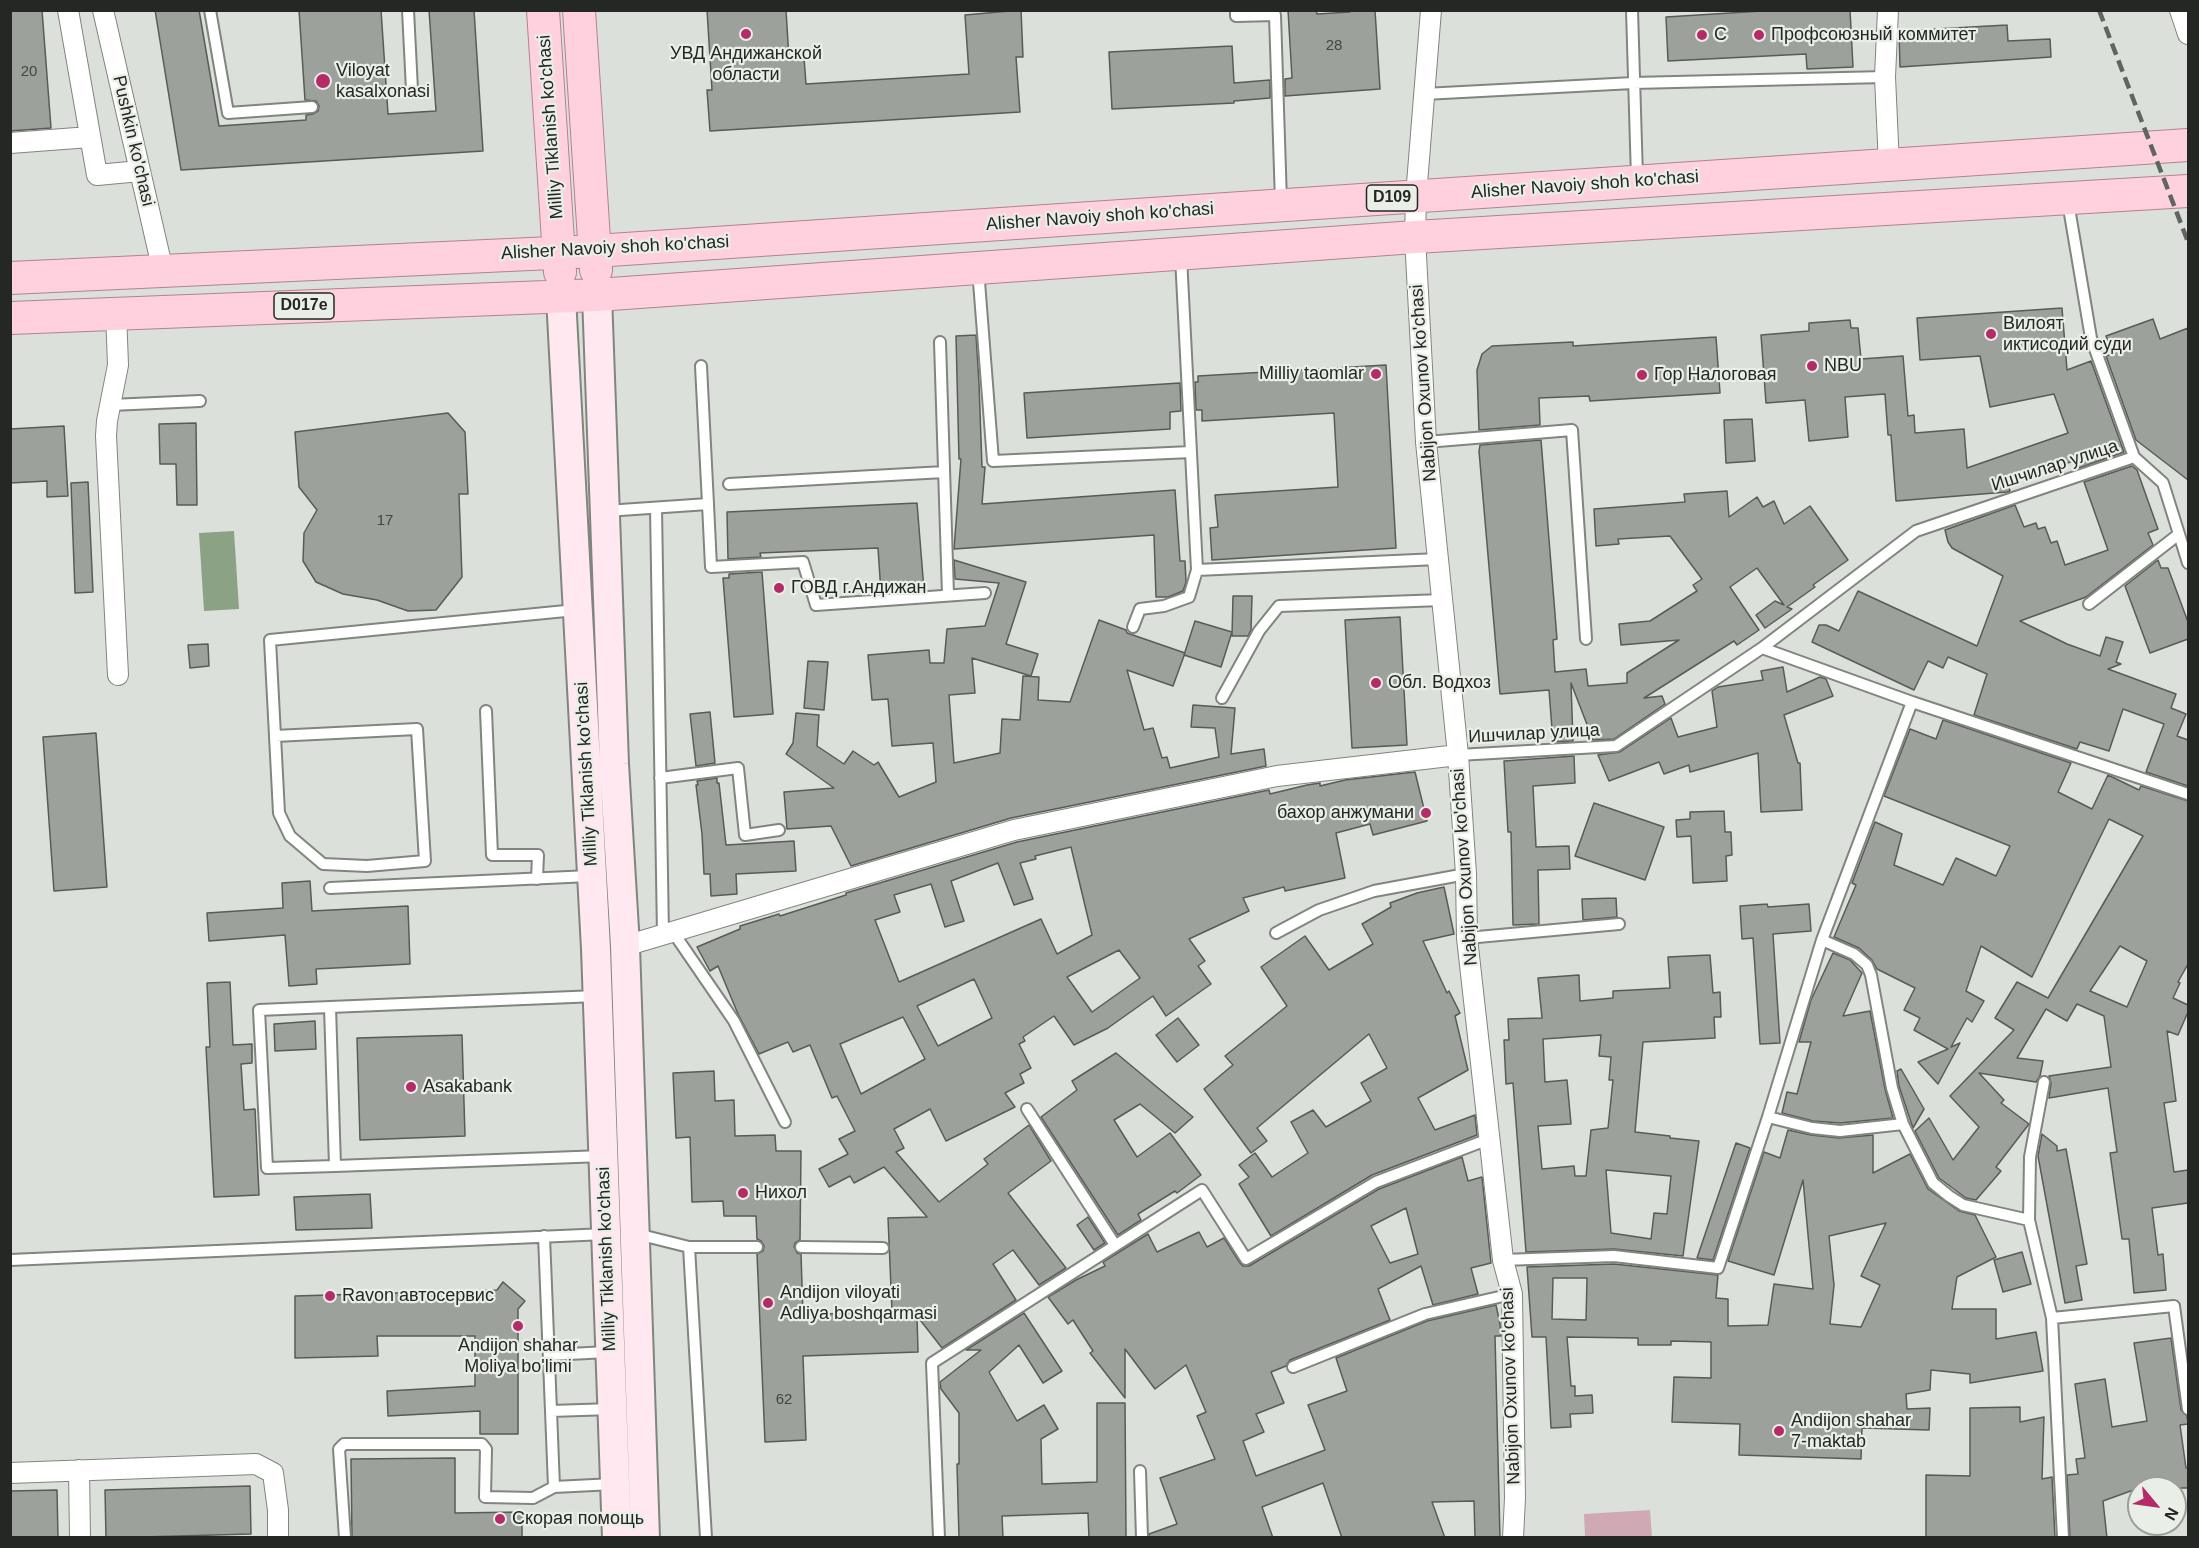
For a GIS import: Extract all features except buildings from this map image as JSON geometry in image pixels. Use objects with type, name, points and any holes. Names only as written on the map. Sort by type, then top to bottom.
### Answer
[{"type":"main road","name":"Milliy Tiklanish ko'chasi","points":[[543,10],[579,610],[597,996],[612,1409],[629,1484],[645,1538]]},
{"type":"main road","name":"Milliy Tiklanish ko'chasi","points":[[579,10],[595,251],[614,764],[625,946],[635,1233],[629,1484],[617,1538]]},
{"type":"main road","name":"Alisher Navoiy shoh ko'chasi","points":[[10,278],[595,251],[2188,145]]},
{"type":"main road","name":"D109","points":[[597,295],[1415,237],[2188,190]]},
{"type":"main road","points":[[163,271],[165,310]]},
{"type":"main road","name":"D017e","points":[[10,318],[165,310],[597,295]]},
{"type":"main road","points":[[574,511],[605,511]]},
{"type":"main road","points":[[579,610],[609,607]]},
{"type":"main road","points":[[586,766],[614,764]]},
{"type":"main road","points":[[606,1234],[635,1233]]},
{"type":"street","points":[[68,10],[97,175],[140,171]]},
{"type":"street","name":"Pushkin ko'chasi","points":[[103,10],[163,271]]},
{"type":"street","name":"Nabijon Oxunov ko'chasi","points":[[1431,10],[1416,196],[1415,237],[1426,442],[1458,755],[1466,874],[1467,938],[1503,1260],[1512,1294],[1515,1498],[1513,1538]]},
{"type":"street","points":[[1888,10],[1885,77],[1889,165]]},
{"type":"street","points":[[2180,10],[2188,34]]},
{"type":"street","points":[[10,143],[90,137]]},
{"type":"street","points":[[116,313],[118,365],[106,421],[106,436],[118,675]]},
{"type":"street","points":[[625,946],[1014,830],[1277,776],[1458,755]]},
{"type":"street","points":[[10,1473],[256,1464],[273,1473],[278,1510],[278,1538]]},
{"type":"street","points":[[79,1470],[80,1538]]},
{"type":"lane","points":[[210,10],[228,113],[312,107]]},
{"type":"lane","points":[[408,10],[412,90]]},
{"type":"lane","points":[[1236,10],[1236,16],[1275,15],[1281,205]]},
{"type":"lane","points":[[1632,10],[1637,181]]},
{"type":"lane","points":[[1424,94],[1633,83],[1885,77]]},
{"type":"lane","name":"Ишчилар улица","points":[[1458,755],[1616,746],[1762,648],[1916,531],[2134,457],[2091,338],[2068,199]]},
{"type":"lane","points":[[1133,627],[1140,609],[1164,606],[1189,597],[1197,570],[1180,254]]},
{"type":"lane","points":[[978,268],[993,461],[1191,452]]},
{"type":"lane","points":[[940,342],[948,595]]},
{"type":"lane","points":[[700,366],[711,567],[803,562],[816,605],[985,593]]},
{"type":"lane","points":[[111,405],[200,401]]},
{"type":"lane","points":[[1426,442],[1572,430],[1586,639]]},
{"type":"lane","points":[[2134,457],[2163,483],[2188,563]]},
{"type":"lane","points":[[729,484],[944,472]]},
{"type":"lane","points":[[605,511],[708,504]]},
{"type":"lane","points":[[656,508],[660,778],[668,934],[734,1021],[785,1122]]},
{"type":"lane","points":[[2089,604],[2179,534]]},
{"type":"lane","points":[[1197,570],[1438,559]]},
{"type":"lane","points":[[1222,698],[1259,631],[1279,606],[1442,600]]},
{"type":"lane","points":[[275,736],[417,729],[425,861],[367,866],[323,864],[290,836],[279,813],[270,640],[579,610]]},
{"type":"lane","points":[[1762,648],[1912,702],[2188,794]]},
{"type":"lane","points":[[1503,1260],[1614,1256],[1718,1268],[1768,1117],[1822,940],[1912,702]]},
{"type":"lane","points":[[486,711],[492,855],[538,855],[537,879]]},
{"type":"lane","points":[[660,778],[738,768],[746,835],[779,830]]},
{"type":"lane","points":[[1276,933],[1319,910],[1374,891],[1466,874]]},
{"type":"lane","points":[[330,888],[592,876]]},
{"type":"lane","points":[[1467,938],[1619,924]]},
{"type":"lane","points":[[1822,940],[1863,960],[1871,975],[1892,1088],[1903,1124],[1933,1183],[1964,1205],[2029,1220]]},
{"type":"lane","points":[[597,996],[259,1010],[267,1168],[603,1156]]},
{"type":"lane","points":[[330,1007],[335,1166]]},
{"type":"lane","points":[[2044,1082],[2030,1157],[2029,1220],[2052,1318],[2063,1538]]},
{"type":"lane","points":[[1027,1109],[1115,1245]]},
{"type":"lane","points":[[1768,1117],[1812,1128],[1840,1131],[1903,1124]]},
{"type":"lane","points":[[939,1538],[932,1363],[1202,1190],[1246,1259],[1376,1182],[1489,1139]]},
{"type":"lane","points":[[635,1233],[689,1247],[757,1247]]},
{"type":"lane","points":[[10,1260],[606,1234]]},
{"type":"lane","points":[[544,1236],[554,1487]]},
{"type":"lane","points":[[689,1247],[706,1538]]},
{"type":"lane","points":[[801,1247],[883,1248]]},
{"type":"lane","points":[[1293,1367],[1425,1314],[1512,1294]]},
{"type":"lane","points":[[2052,1318],[2174,1306],[2188,1409]]},
{"type":"lane","points":[[549,1355],[610,1352]]},
{"type":"lane","points":[[551,1411],[612,1409]]},
{"type":"lane","points":[[345,1538],[339,1449],[344,1444],[482,1444],[486,1449],[485,1497],[533,1498],[554,1487],[629,1484]]},
{"type":"lane","points":[[1140,1471],[1142,1538]]},
{"type":"shaded area","points":[[234,531],[239,609],[204,611],[199,533]]},
{"type":"shaded area","points":[[1650,1510],[1652,1537],[1585,1537],[1584,1514]]},
{"type":"railway","points":[[2099,10],[2188,242]]},
{"type":"place","name":"УВД Андижанской области","points":[[746,34]]},
{"type":"place","name":"С","points":[[1702,35]]},
{"type":"place","name":"Профсоюзный коммитет","points":[[1759,35]]},
{"type":"place","name":"Viloyat kasalxonasi","points":[[323,81]]},
{"type":"place","name":"Вилоят иктисодий суди","points":[[1991,334]]},
{"type":"place","name":"NBU","points":[[1812,366]]},
{"type":"place","name":"Milliy taomlar","points":[[1376,374]]},
{"type":"place","name":"Гор Налоговая","points":[[1642,375]]},
{"type":"place","name":"ГОВД г.Андижан","points":[[779,588]]},
{"type":"place","name":"Обл. Водхоз","points":[[1376,683]]},
{"type":"place","name":"бахор анжумани","points":[[1426,813]]},
{"type":"place","name":"Asakabank","points":[[411,1087]]},
{"type":"place","name":"Нихол","points":[[743,1193]]},
{"type":"place","name":"Ravon автосервис","points":[[330,1296]]},
{"type":"place","name":"Andijon viloyati Adliya boshqarmasi","points":[[768,1303]]},
{"type":"place","name":"Andijon shahar Moliya bo'limi","points":[[518,1326]]},
{"type":"place","name":"Andijon shahar 7-maktab","points":[[1779,1431]]},
{"type":"place","name":"Скорая помощь","points":[[500,1519]]}]
